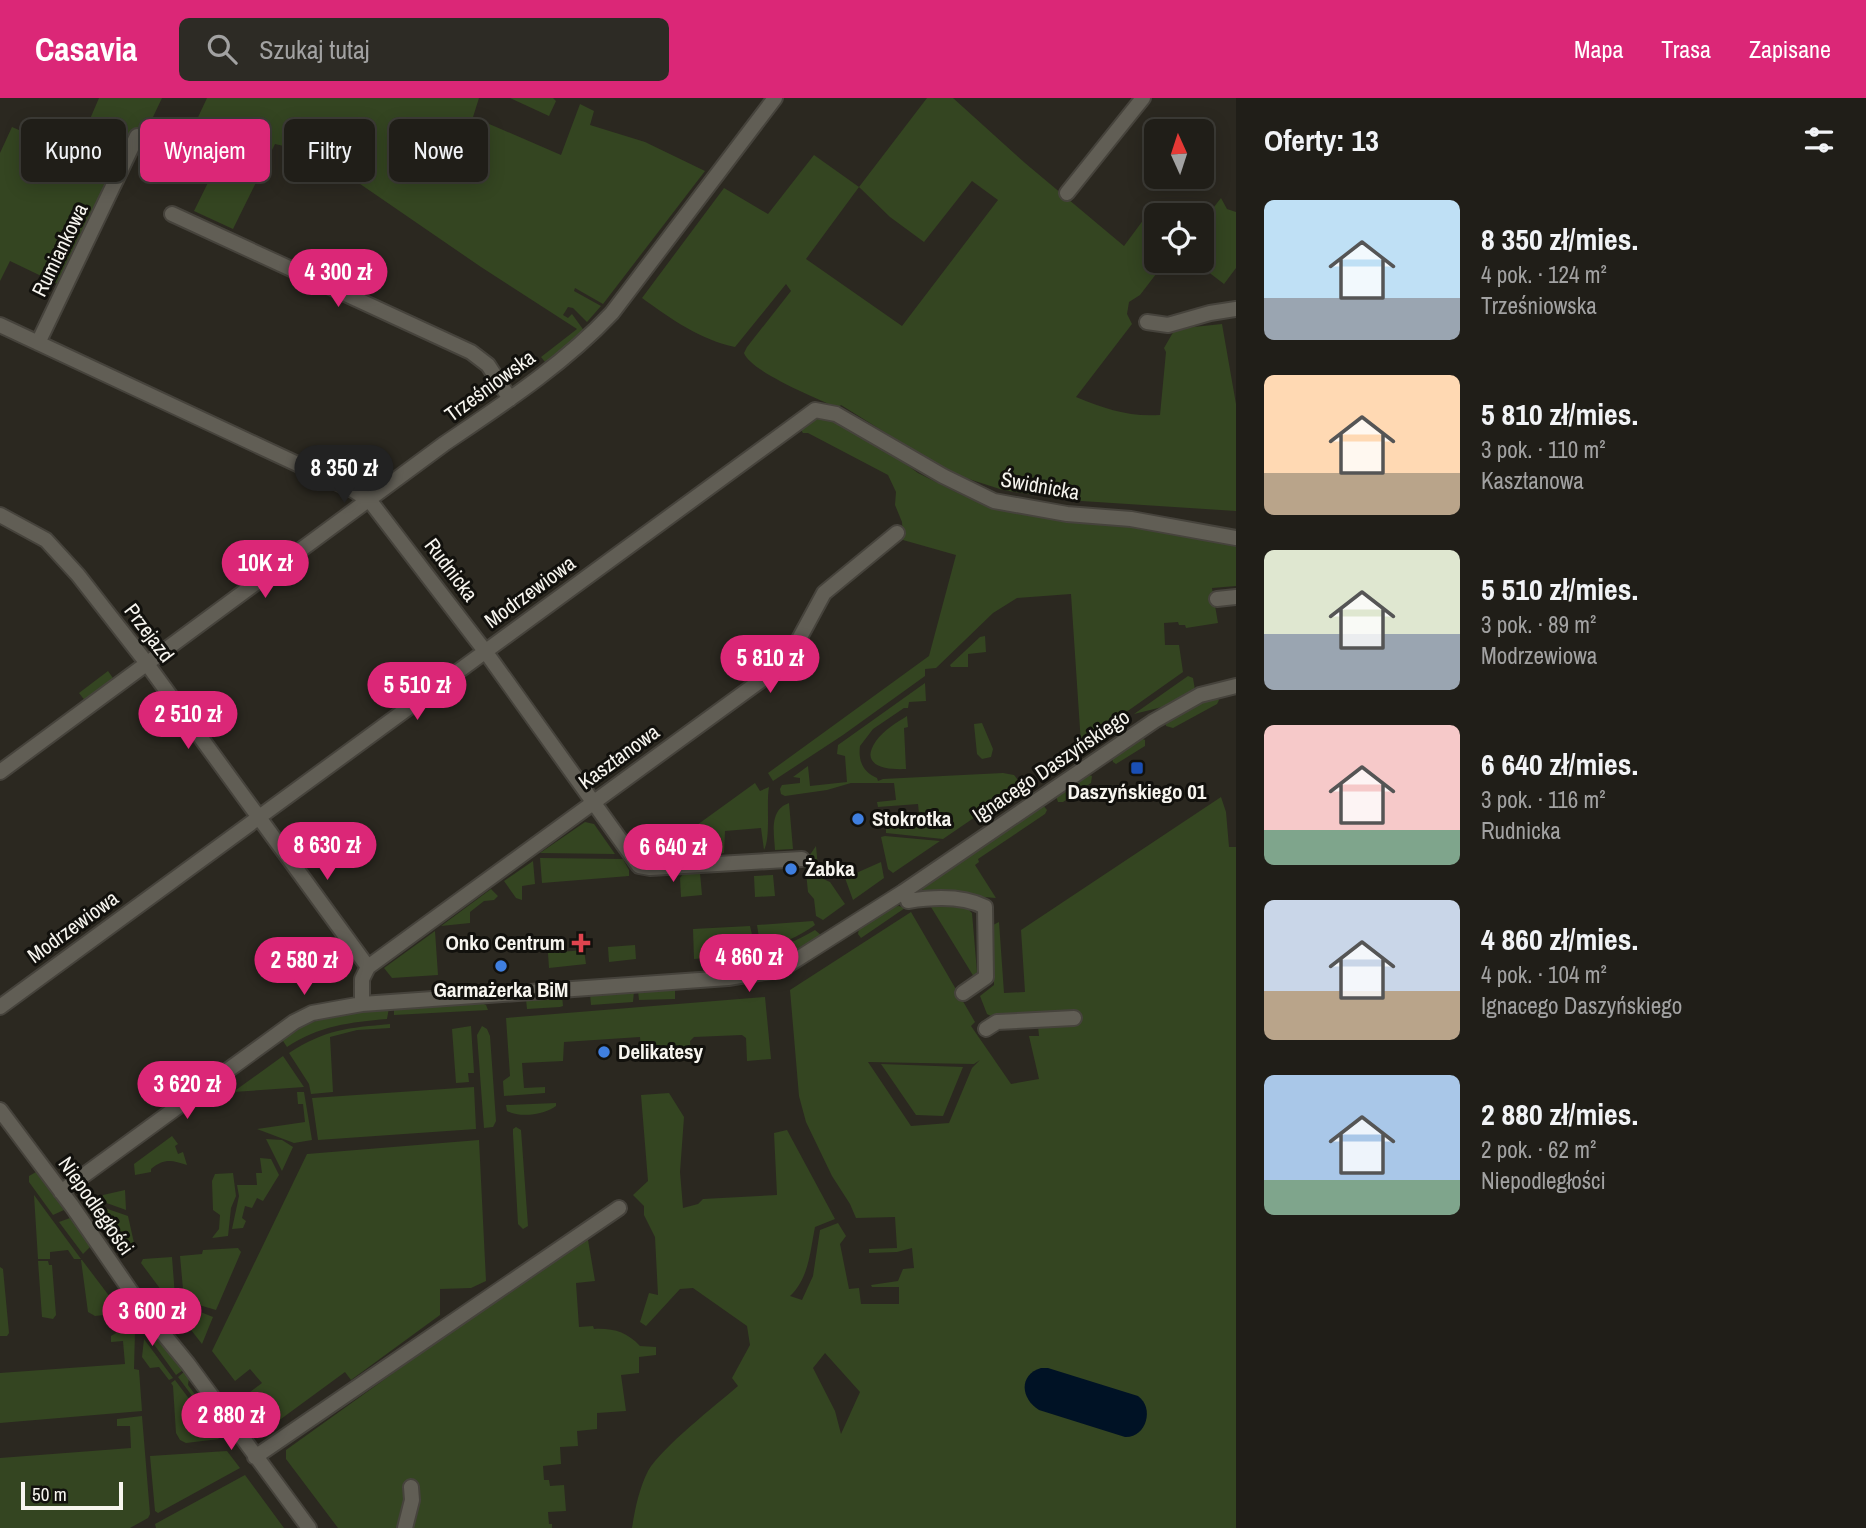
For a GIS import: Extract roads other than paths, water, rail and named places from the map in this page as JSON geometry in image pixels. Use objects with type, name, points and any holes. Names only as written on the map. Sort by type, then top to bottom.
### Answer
[{"type":"street","name":"Trześniowska","points":[[0,772],[586,341],[612,313],[775,98]]},
{"type":"street","points":[[1067,193],[1143,98]]},
{"type":"street","name":"Rumiankowa","points":[[38,343],[137,136]]},
{"type":"street","points":[[172,214],[471,352],[488,365],[510,399]]},
{"type":"street","points":[[1147,322],[1168,325],[1236,309]]},
{"type":"street","name":"Rudnicka","points":[[0,325],[353,490],[370,501],[485,651],[639,866],[650,868],[802,859]]},
{"type":"street","name":"Świdnicka","points":[[815,410],[836,414],[943,476],[994,501],[1068,514],[1131,519],[1236,538]]},
{"type":"street","name":"Modrzewiowa","points":[[0,1007],[815,410]]},
{"type":"street","name":"Przejazd","points":[[0,515],[37,534],[53,546],[78,575],[368,967]]},
{"type":"street","name":"Kasztanowa","points":[[368,967],[771,673],[792,652],[824,593],[897,533]]},
{"type":"street","points":[[1217,599],[1236,597]]},
{"type":"street","name":"Ignacego Daszyńskiego","points":[[61,1192],[294,1022],[312,1013],[362,1004],[729,978],[763,973],[788,965],[914,884],[1154,721],[1200,695],[1236,686]]},
{"type":"street","points":[[908,901],[934,897],[975,902],[985,907],[986,977],[964,993]]},
{"type":"street","points":[[362,1004],[362,979],[368,967]]},
{"type":"street","points":[[986,1029],[997,1022],[1074,1018]]},
{"type":"street","name":"Niepodległości","points":[[0,1110],[143,1309],[188,1364],[309,1528]]},
{"type":"street","points":[[256,1457],[619,1208]]},
{"type":"street","points":[[405,1528],[412,1500],[411,1487]]},
{"type":"water","points":[[1041,1368],[1138,1396],[1146,1408],[1143,1428],[1132,1436],[1125,1437],[1039,1410],[1028,1400],[1025,1387],[1028,1376]]},
{"type":"place","name":"Daszyńskiego 01","points":[[1137,768]]},
{"type":"place","name":"Stokrotka","points":[[858,819]]},
{"type":"place","name":"Żabka","points":[[791,869]]},
{"type":"place","name":"Onko Centrum","points":[[581,943]]},
{"type":"place","name":"Garmażerka BiM","points":[[501,966]]},
{"type":"place","name":"Delikatesy","points":[[604,1052]]}]
